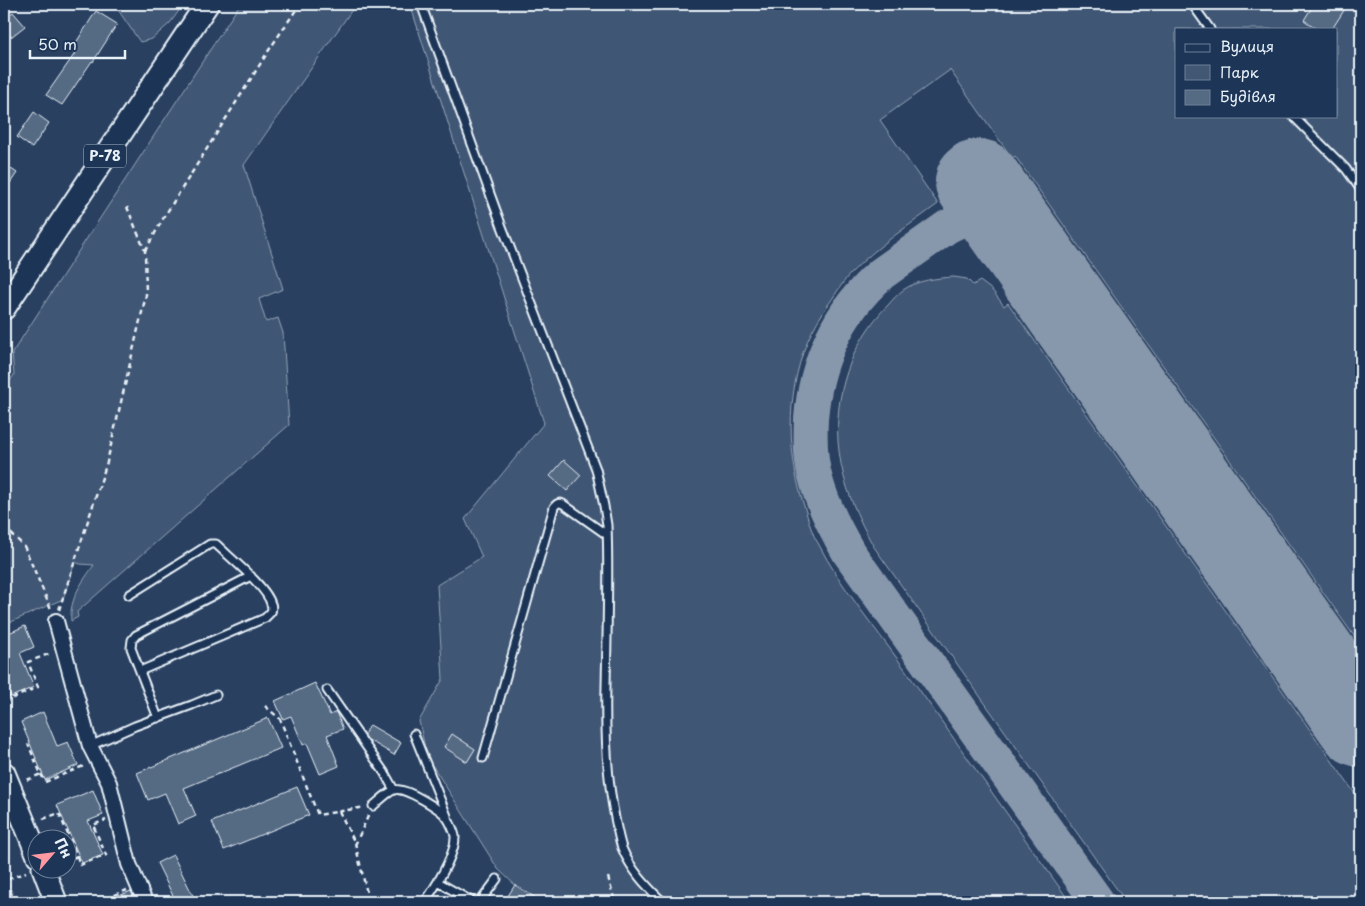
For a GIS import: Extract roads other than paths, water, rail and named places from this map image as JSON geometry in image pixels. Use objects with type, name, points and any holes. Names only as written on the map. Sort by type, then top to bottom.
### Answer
[{"type":"highway","name":"Р-78","points":[[4,308],[207,4]]},
{"type":"main road","points":[[4,773],[28,840]]},
{"type":"main road","points":[[44,878],[56,902]]},
{"type":"street","points":[[56,621],[90,746],[109,783],[129,864],[145,902]]},
{"type":"lane","points":[[421,4],[501,224],[596,469],[604,506],[607,535],[605,728],[607,773],[622,846],[628,861],[636,874],[663,902]]},
{"type":"lane","points":[[1192,4],[1209,28]]},
{"type":"lane","points":[[1295,118],[1346,169],[1361,190]]},
{"type":"lane","points":[[484,758],[554,507],[556,504],[563,504],[607,535]]},
{"type":"lane","points":[[129,595],[210,544],[216,544],[250,576],[268,596],[272,604],[272,612],[265,618],[140,671]]},
{"type":"lane","points":[[158,718],[131,648],[132,640],[136,635],[250,576]]},
{"type":"lane","points":[[328,690],[384,772],[394,790]]},
{"type":"lane","points":[[90,746],[135,726],[216,695]]},
{"type":"lane","points":[[414,734],[455,834],[454,847],[438,882],[425,902]]},
{"type":"lane","points":[[373,806],[394,790],[400,789],[414,794],[447,816]]},
{"type":"lane","points":[[480,902],[497,879]]},
{"type":"lane","points":[[438,882],[473,902]]}]
